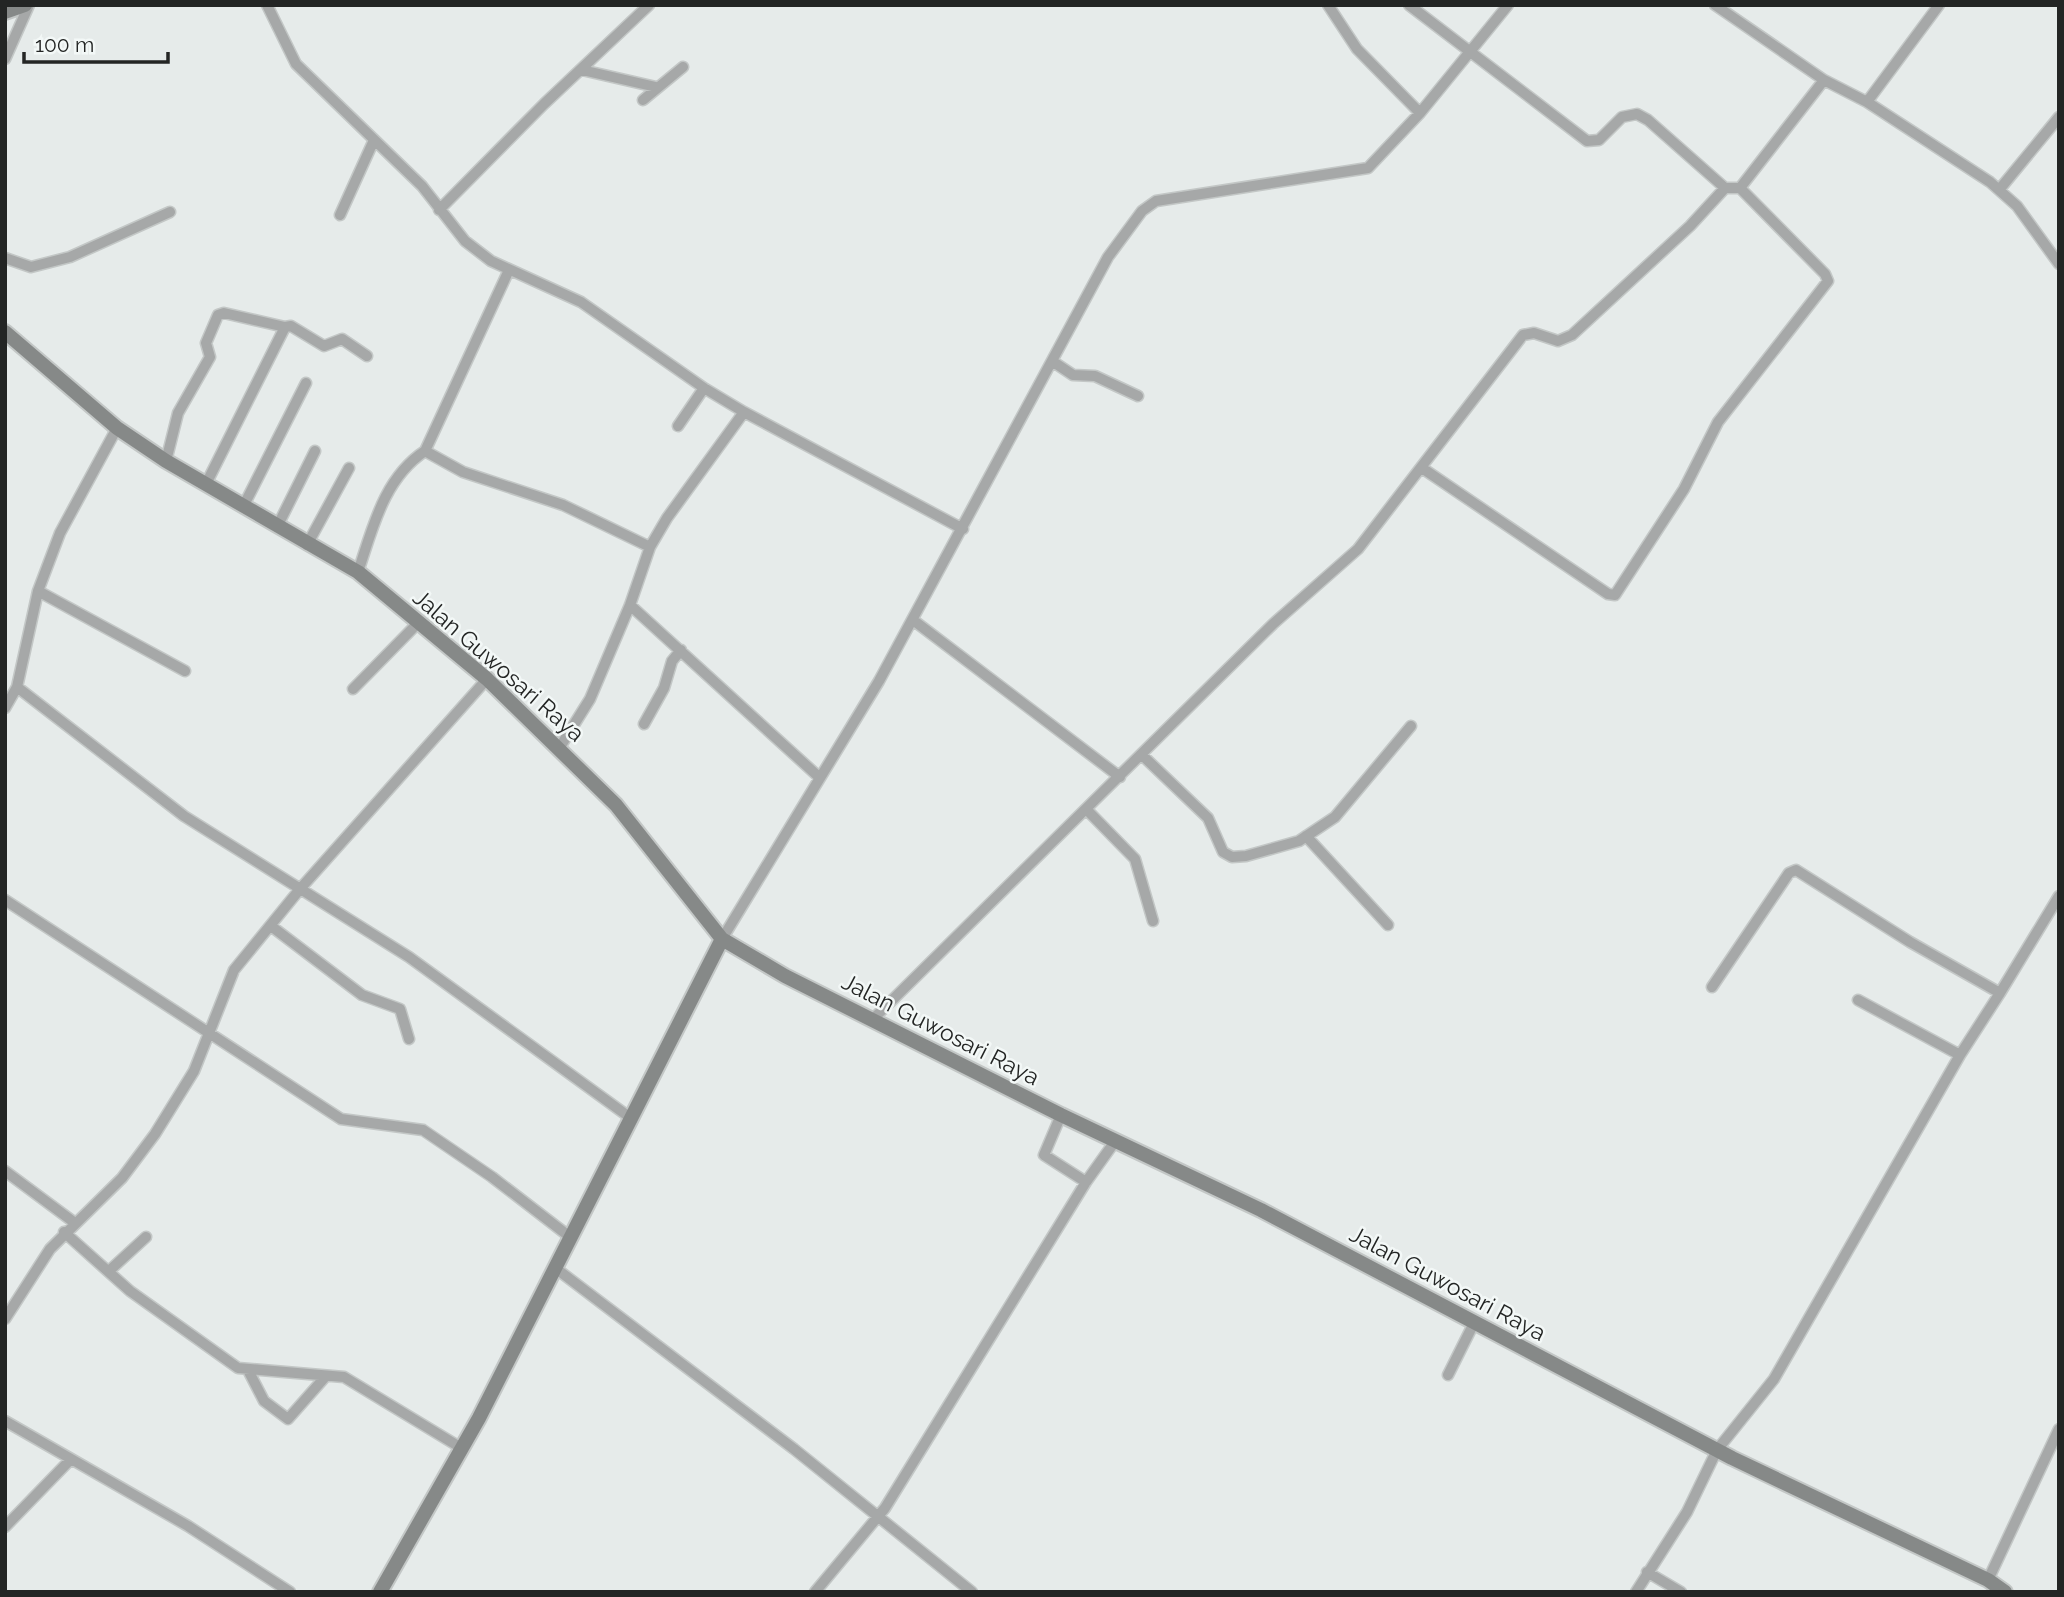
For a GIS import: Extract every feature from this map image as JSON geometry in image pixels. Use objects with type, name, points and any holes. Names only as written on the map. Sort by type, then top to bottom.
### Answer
[{"type":"street","points":[[5,12],[27,5]]},
{"type":"street","points":[[5,59],[27,5]]},
{"type":"street","points":[[267,5],[296,64],[422,186],[472,247],[509,270],[581,302],[704,388],[744,412],[963,529]]},
{"type":"street","points":[[439,210],[544,104],[649,5]]},
{"type":"street","points":[[1328,5],[1357,49],[1420,113]]},
{"type":"street","points":[[1409,5],[1587,141],[1599,140],[1622,117],[1637,114],[1648,120],[1725,188],[1740,188],[1825,274],[1828,281],[1718,422],[1684,489],[1615,594],[1608,594],[1422,468]]},
{"type":"street","points":[[380,1592],[463,1449],[722,939],[913,620],[1108,257],[1150,204],[1224,189],[1360,171],[1374,163],[1420,113],[1508,5]]},
{"type":"street","points":[[1715,5],[1824,80],[1867,102],[1999,190],[2017,205],[2059,264]]},
{"type":"street","points":[[1867,102],[1939,5]]},
{"type":"street","points":[[643,100],[684,67]]},
{"type":"street","points":[[582,70],[656,87]]},
{"type":"street","points":[[1740,188],[1824,80]]},
{"type":"street","points":[[1999,190],[2059,117]]},
{"type":"street","points":[[340,215],[373,140]]},
{"type":"street","points":[[873,1019],[1273,624],[1358,549],[1523,335],[1534,333],[1558,341],[1572,335],[1680,235],[1725,188]]},
{"type":"street","points":[[5,258],[31,267],[70,257],[170,212]]},
{"type":"street","points":[[358,572],[395,478],[407,463],[425,451],[509,270]]},
{"type":"street","points":[[166,461],[178,413],[210,357],[206,343],[218,315],[224,313],[285,327],[291,326],[324,346],[342,339],[367,356]]},
{"type":"street","points":[[206,484],[285,327]]},
{"type":"street","name":"Jalan Guwosari Raya","points":[[5,332],[117,428],[166,461],[276,527],[358,572],[417,624],[487,679],[617,805],[722,939],[785,976],[1061,1115],[1261,1210],[1717,1450],[1985,1586],[2005,1592]]},
{"type":"street","points":[[1052,361],[1073,375],[1097,377],[1138,396]]},
{"type":"street","points":[[243,507],[306,383]]},
{"type":"street","points":[[678,426],[704,388]]},
{"type":"street","points":[[560,747],[590,699],[630,605],[650,547],[667,518],[744,412]]},
{"type":"street","points":[[5,709],[18,687],[38,591],[60,533],[117,428]]},
{"type":"street","points":[[276,527],[315,451]]},
{"type":"street","points":[[425,451],[463,472],[563,505],[650,547]]},
{"type":"street","points":[[307,545],[349,468]]},
{"type":"street","points":[[38,591],[185,671]]},
{"type":"street","points":[[630,605],[820,778]]},
{"type":"street","points":[[913,620],[1120,777]]},
{"type":"street","points":[[353,689],[417,624]]},
{"type":"street","points":[[644,724],[664,688],[672,661],[681,650]]},
{"type":"street","points":[[5,1319],[26,1282],[64,1232],[122,1178],[155,1135],[194,1071],[228,981],[300,889],[487,679]]},
{"type":"street","points":[[18,687],[184,816],[409,957],[632,1119]]},
{"type":"street","points":[[1142,755],[1208,818],[1223,852],[1231,856],[1270,852],[1306,836],[1335,817],[1411,726]]},
{"type":"street","points":[[1087,810],[1135,859],[1153,921]]},
{"type":"street","points":[[1306,836],[1388,925]]},
{"type":"street","points":[[1712,987],[1789,873],[1796,870],[1910,942],[2000,992]]},
{"type":"street","points":[[1636,1592],[1683,1518],[1717,1450],[1774,1379],[1960,1055],[2059,896]]},
{"type":"street","points":[[5,901],[341,1119],[423,1130],[492,1177],[570,1237]]},
{"type":"street","points":[[271,926],[362,995],[400,1009],[409,1039]]},
{"type":"street","points":[[1858,1000],[1960,1055]]},
{"type":"street","points":[[1061,1115],[1044,1155],[1086,1182]]},
{"type":"street","points":[[815,1592],[877,1517],[1086,1182],[1116,1140]]},
{"type":"street","points":[[5,1171],[75,1223]]},
{"type":"street","points":[[64,1232],[108,1271],[238,1368],[344,1377],[463,1449]]},
{"type":"street","points":[[108,1271],[145,1237]]},
{"type":"street","points":[[554,1267],[794,1449],[972,1592]]},
{"type":"street","points":[[1448,1375],[1474,1323]]},
{"type":"street","points":[[248,1370],[264,1402],[288,1419],[326,1376]]},
{"type":"street","points":[[5,1421],[188,1526],[289,1592]]},
{"type":"street","points":[[1985,1586],[2059,1429]]},
{"type":"street","points":[[5,1527],[71,1459]]},
{"type":"street","points":[[1647,1572],[1681,1592]]}]
